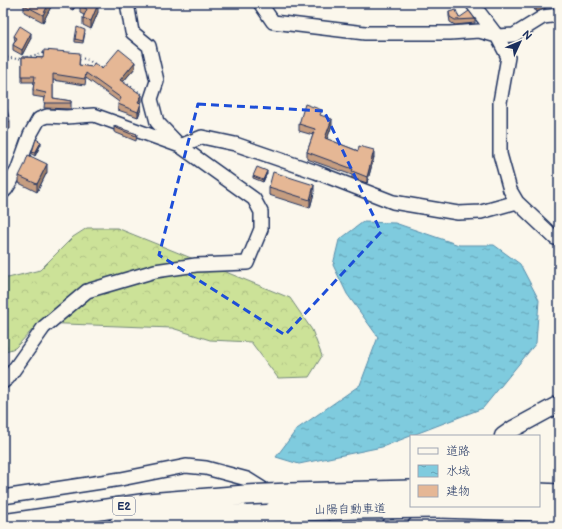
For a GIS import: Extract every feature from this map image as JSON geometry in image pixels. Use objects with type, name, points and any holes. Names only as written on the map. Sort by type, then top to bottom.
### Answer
[{"type":"highway","name":"山陽自動車道","points":[[3,524],[148,503],[245,495],[410,490]]},
{"type":"highway","points":[[540,493],[559,494]]},
{"type":"highway","name":"山陽自動車道","points":[[118,526],[226,514],[356,509],[440,508],[559,512]]},
{"type":"main road","points":[[504,435],[519,425],[559,404]]},
{"type":"main road","points":[[390,526],[411,507]]},
{"type":"street","points":[[3,382],[8,378],[44,327],[87,291],[155,271],[196,265],[247,263],[261,229],[261,212],[254,199],[180,146],[157,122],[150,99],[157,81],[149,46],[132,32],[127,3]]},
{"type":"street","points":[[260,3],[273,22],[365,33],[450,33],[479,31],[497,36],[514,35],[544,17],[559,15]]},
{"type":"street","points":[[472,3],[497,36],[508,57],[500,102],[500,154],[510,190],[517,202],[555,238],[559,239]]},
{"type":"street","points":[[3,192],[17,171],[30,135],[39,119],[47,116],[66,117],[94,115],[180,146],[202,137],[235,144],[316,172],[393,202],[458,214],[481,212],[517,202]]},
{"type":"street","points":[[3,497],[121,479],[186,466],[206,468],[247,479],[324,526]]},
{"type":"street","points":[[295,526],[303,514]]},
{"type":"path","points":[[3,57],[16,59],[47,53]]},
{"type":"path","points":[[73,56],[86,59],[106,70]]},
{"type":"path","points":[[118,78],[150,99]]},
{"type":"highlighted area","points":[[198,104],[324,111],[381,232],[285,335],[159,255]]},
{"type":"green space","points":[[87,228],[117,228],[290,298],[312,330],[322,356],[309,377],[278,378],[251,342],[210,340],[172,328],[39,323],[15,348],[3,352],[3,277],[8,278],[40,270],[73,237]]},
{"type":"water","points":[[363,222],[395,223],[459,245],[494,245],[520,264],[539,300],[536,343],[483,408],[382,447],[299,464],[276,457],[297,429],[360,385],[378,337],[347,294],[333,265],[339,240]]},
{"type":"building","points":[[25,3],[49,3],[43,15],[24,5]]},
{"type":"building","points":[[80,3],[98,4],[91,21],[83,18],[87,9],[80,6]]},
{"type":"building","points":[[456,10],[459,18],[469,11],[475,19],[455,20],[450,17],[449,12]]},
{"type":"building","points":[[20,26],[31,33],[22,50],[13,45],[17,38],[14,36]]},
{"type":"building","points":[[77,27],[85,30],[83,41],[75,39]]},
{"type":"building","points":[[119,49],[135,62],[120,80],[142,95],[138,102],[141,103],[138,112],[118,104],[121,98],[86,73],[85,79],[53,74],[53,98],[71,101],[71,103],[44,103],[46,93],[33,90],[35,76],[22,76],[22,57],[43,58],[44,50],[80,53],[79,65],[92,67],[94,63],[102,69]]},
{"type":"building","points":[[3,95],[10,121],[3,123]]},
{"type":"building","points":[[305,104],[322,110],[320,115],[332,119],[325,138],[358,151],[359,146],[374,150],[367,177],[352,171],[353,169],[307,152],[315,129],[299,124]]},
{"type":"building","points":[[114,126],[137,134],[136,136]]},
{"type":"building","points":[[36,139],[41,142],[35,153],[32,152]]},
{"type":"building","points":[[28,155],[47,164],[37,184],[19,176]]},
{"type":"building","points":[[257,167],[267,171],[263,180],[253,176]]},
{"type":"building","points":[[273,172],[314,185],[310,200],[269,187]]}]
